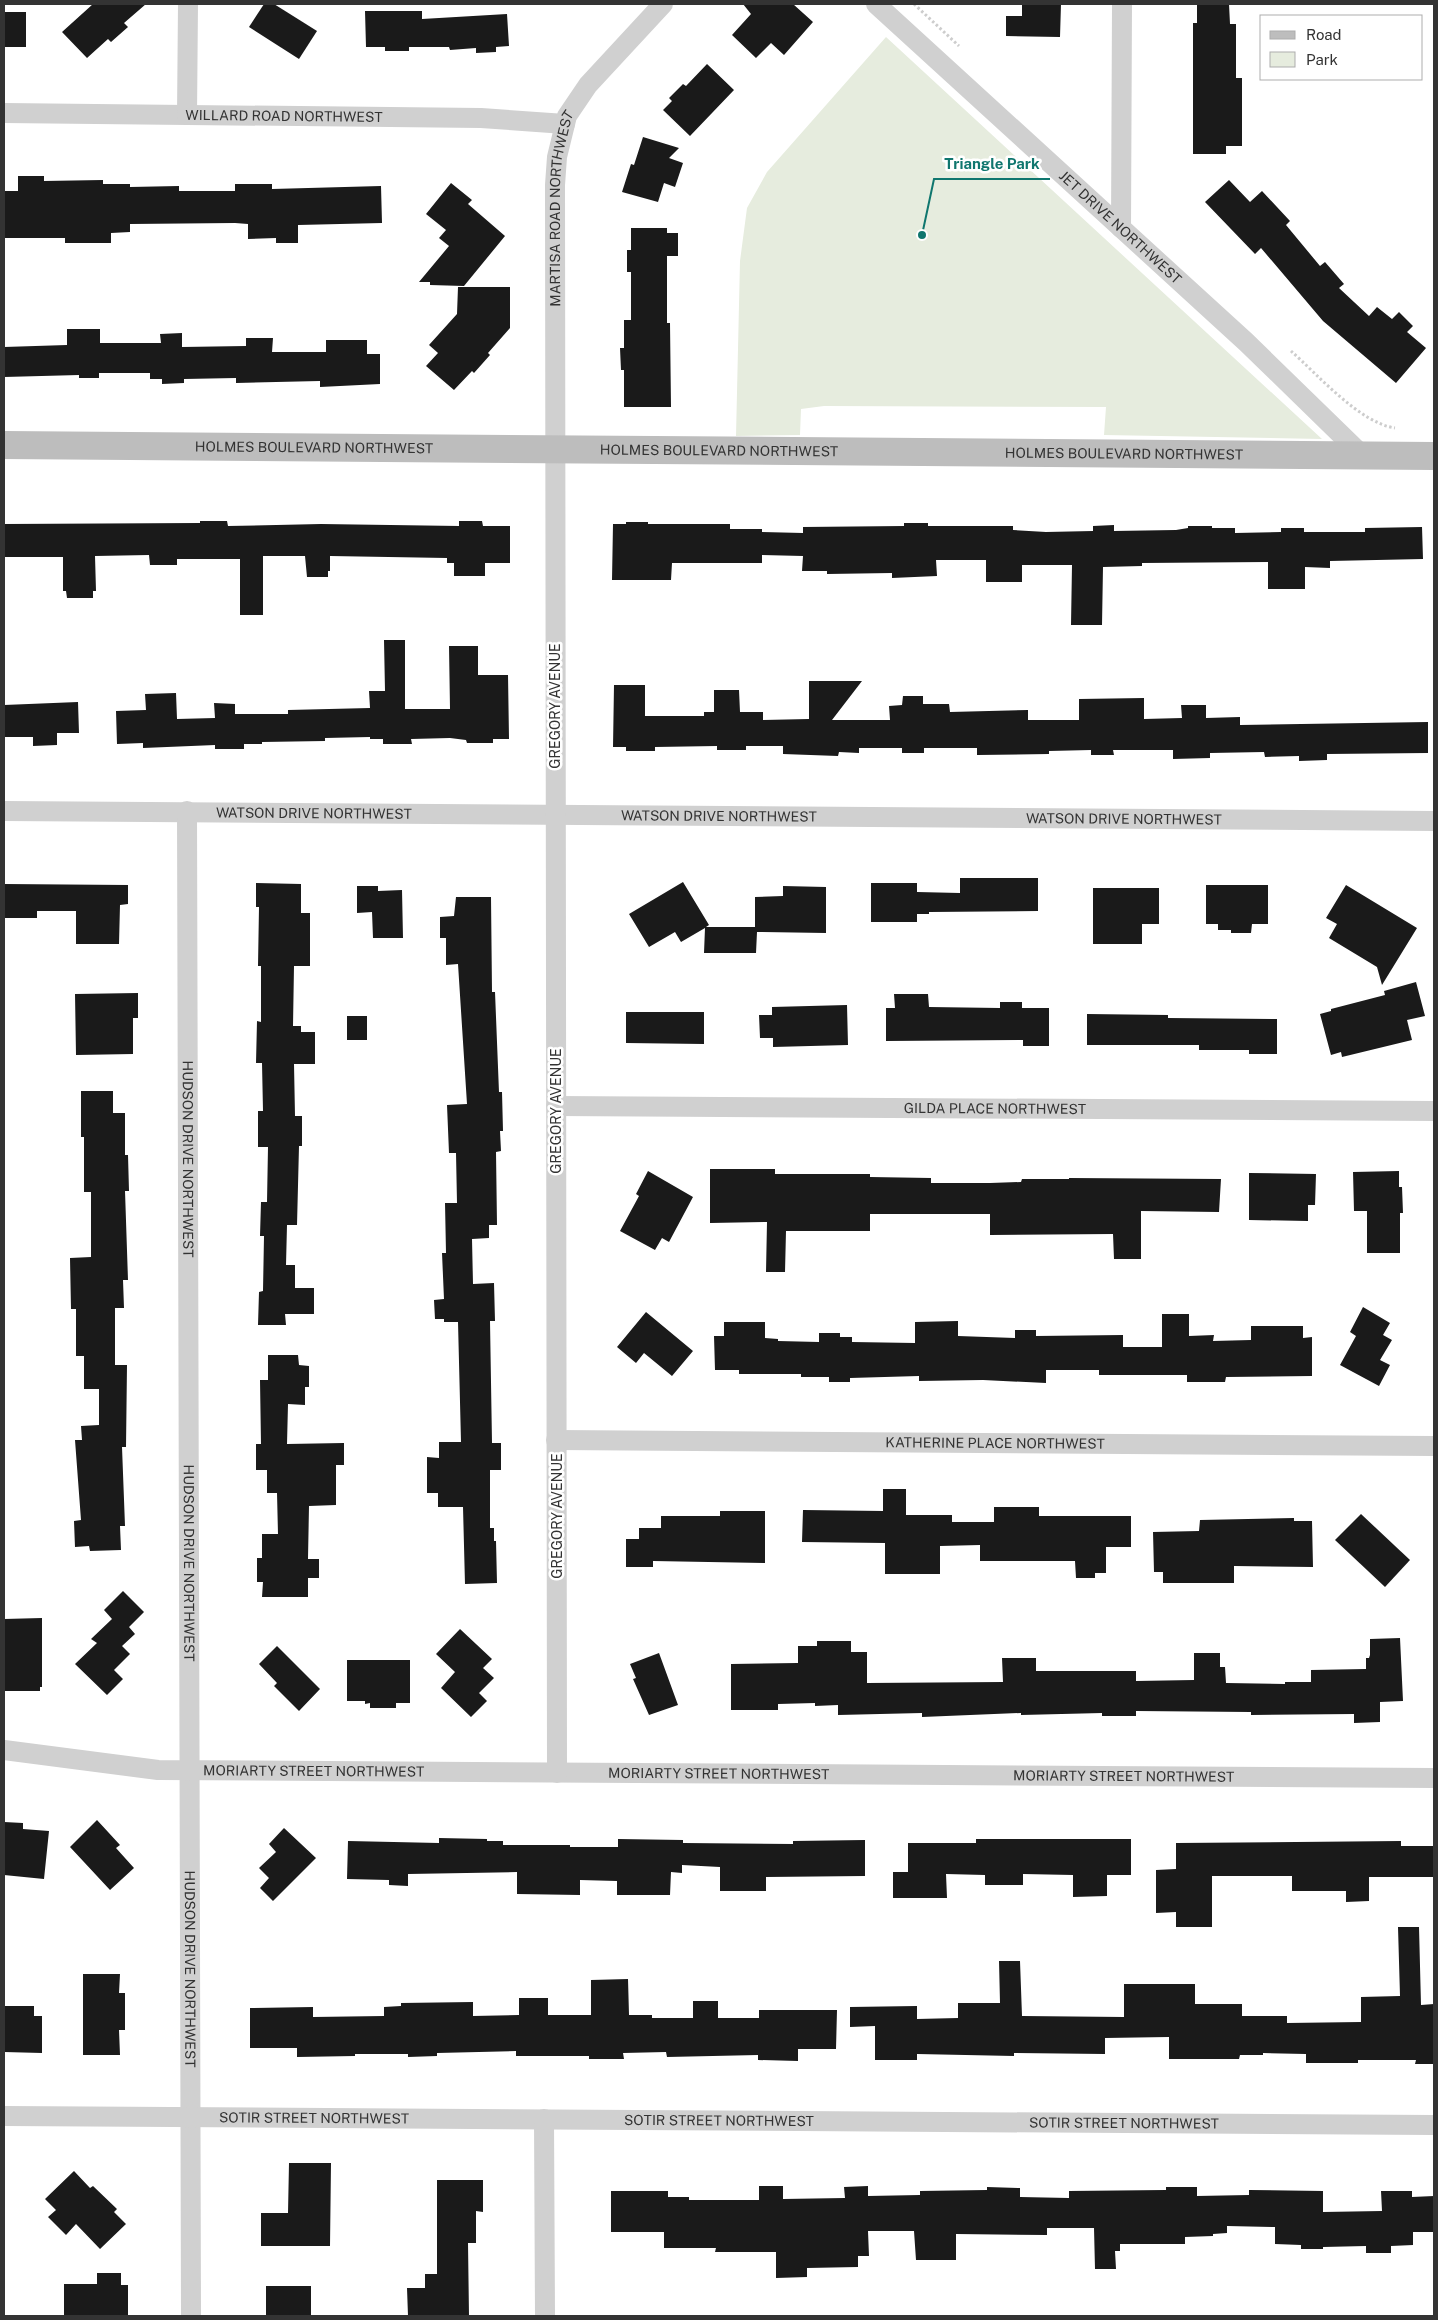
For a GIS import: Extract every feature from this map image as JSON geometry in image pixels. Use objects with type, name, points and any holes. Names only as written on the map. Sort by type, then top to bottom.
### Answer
[{"type":"street","points":[[187,115],[188,4]]},
{"type":"street","name":"MARTISA ROAD NORTHWEST","points":[[554,449],[555,185],[557,157],[565,124],[567,116],[588,85],[663,4]]},
{"type":"street","name":"JET DRIVE NORTHWEST","points":[[876,4],[1246,342],[1362,455]]},
{"type":"street","points":[[1121,228],[1122,4]]},
{"type":"street","name":"WILLARD ROAD NORTHWEST","points":[[4,113],[481,118],[565,124]]},
{"type":"street","name":"HOLMES BOULEVARD NORTHWEST","points":[[4,445],[1434,456]]},
{"type":"street","name":"GREGORY AVENUE","points":[[554,449],[557,1773]]},
{"type":"street","name":"WATSON DRIVE NORTHWEST","points":[[4,810],[1434,821]]},
{"type":"street","name":"HUDSON DRIVE NORTHWEST","points":[[187,811],[188,1770],[191,2316]]},
{"type":"street","name":"GILDA PLACE NORTHWEST","points":[[556,1106],[1434,1111]]},
{"type":"street","name":"KATHERINE PLACE NORTHWEST","points":[[556,1440],[1434,1446]]},
{"type":"street","name":"MORIARTY STREET NORTHWEST","points":[[4,1750],[158,1770],[1434,1778]]},
{"type":"street","name":"SOTIR STREET NORTHWEST","points":[[4,2116],[1434,2125]]},
{"type":"street","points":[[544,2119],[545,2316]]},
{"type":"green space","points":[[886,37],[1322,439],[1104,435],[1106,407],[824,406],[801,409],[800,435],[736,436],[740,261],[747,208],[767,172]]},
{"type":"building","points":[[93,4],[146,4],[124,23],[128,27],[111,42],[108,39],[87,58],[62,32]]},
{"type":"building","points":[[264,4],[274,4],[317,31],[299,59],[249,27]]},
{"type":"building","points":[[743,4],[793,4],[813,22],[784,55],[771,43],[756,58],[732,35],[751,14]]},
{"type":"building","points":[[1022,4],[1061,4],[1060,37],[1006,36],[1006,16],[1022,16]]},
{"type":"building","points":[[1197,4],[1229,4],[1230,24],[1236,24],[1236,78],[1242,78],[1242,146],[1226,146],[1226,154],[1193,154],[1193,23],[1197,23]]},
{"type":"building","points":[[365,11],[422,11],[422,19],[507,14],[509,46],[496,47],[496,52],[476,53],[476,48],[450,50],[449,47],[409,47],[409,51],[385,51],[385,47],[366,47]]},
{"type":"building","points":[[4,12],[26,12],[26,47],[4,47]]},
{"type":"building","points":[[707,64],[734,90],[690,136],[663,110],[672,101],[669,98],[683,84],[686,86]]},
{"type":"building","points":[[643,137],[679,148],[669,158],[683,163],[675,187],[664,183],[658,202],[622,192],[631,164],[634,165]]},
{"type":"building","points":[[18,176],[44,176],[44,181],[103,180],[103,184],[130,184],[130,187],[179,186],[179,191],[235,191],[235,184],[272,184],[272,189],[381,186],[382,223],[298,225],[298,243],[276,243],[276,238],[248,239],[248,224],[235,223],[130,224],[130,232],[111,233],[111,243],[65,243],[65,238],[4,238],[4,191],[18,191]]},
{"type":"building","points":[[1229,180],[1250,202],[1262,191],[1290,221],[1286,225],[1320,266],[1325,262],[1344,284],[1339,288],[1369,316],[1377,307],[1392,319],[1399,312],[1413,326],[1407,332],[1426,348],[1396,383],[1323,321],[1261,248],[1255,254],[1205,202]]},
{"type":"building","points":[[451,183],[472,200],[468,204],[505,236],[464,286],[430,285],[430,282],[419,282],[449,246],[439,238],[446,230],[426,214]]},
{"type":"building","points":[[631,228],[667,228],[667,233],[678,233],[678,256],[667,256],[667,323],[670,323],[671,407],[624,407],[624,370],[621,370],[620,348],[624,348],[624,320],[631,320],[631,272],[627,272],[627,250],[631,250]]},
{"type":"building","points":[[458,287],[510,287],[510,328],[488,353],[490,355],[474,373],[472,371],[454,390],[426,366],[438,353],[429,345],[457,314]]},
{"type":"building","points":[[67,329],[100,329],[100,343],[161,343],[160,334],[182,333],[182,347],[246,346],[246,338],[273,338],[272,352],[326,352],[326,340],[367,340],[367,354],[380,354],[380,384],[320,387],[320,381],[236,383],[236,378],[184,379],[184,383],[162,384],[162,379],[150,379],[150,373],[99,373],[99,378],[79,378],[79,375],[4,377],[4,347],[67,345]]},
{"type":"building","points":[[200,521],[227,521],[228,526],[321,524],[459,526],[459,521],[482,521],[483,526],[510,526],[510,563],[485,563],[485,576],[454,576],[454,563],[447,563],[447,558],[330,556],[328,577],[307,577],[305,556],[263,556],[263,615],[240,615],[240,559],[177,559],[177,565],[150,565],[149,555],[95,556],[96,591],[93,591],[93,598],[67,598],[66,591],[63,591],[63,557],[4,557],[4,524],[200,523]]},
{"type":"building","points":[[626,522],[648,522],[648,524],[730,524],[730,529],[762,529],[762,532],[803,533],[803,527],[904,526],[904,523],[928,523],[928,526],[1013,526],[1013,530],[1046,532],[1093,531],[1093,526],[1114,525],[1114,531],[1176,530],[1188,528],[1188,526],[1212,526],[1212,528],[1235,528],[1235,533],[1281,532],[1281,528],[1304,528],[1304,532],[1365,532],[1365,528],[1422,527],[1423,559],[1330,561],[1330,568],[1305,567],[1305,589],[1268,589],[1268,562],[1142,563],[1142,566],[1103,567],[1102,625],[1071,625],[1072,565],[1022,565],[1022,582],[986,582],[986,560],[936,560],[937,576],[892,578],[892,573],[827,574],[827,571],[802,571],[803,556],[762,555],[762,563],[672,563],[671,580],[612,580],[613,524],[626,524]]},
{"type":"building","points":[[384,640],[405,640],[405,709],[450,709],[449,646],[478,646],[478,675],[508,675],[509,739],[493,739],[493,743],[467,743],[466,740],[450,738],[411,739],[412,744],[383,744],[383,739],[370,739],[370,737],[325,738],[325,741],[244,744],[244,749],[215,749],[215,745],[143,748],[143,743],[117,744],[116,711],[146,710],[145,694],[176,693],[177,719],[215,718],[214,703],[235,704],[235,714],[288,714],[288,710],[370,708],[369,691],[385,691]]},
{"type":"building","points":[[809,681],[862,681],[832,720],[890,720],[889,706],[902,705],[903,696],[923,696],[923,704],[949,704],[950,712],[1028,710],[1028,720],[1079,720],[1079,699],[1144,698],[1144,719],[1182,718],[1181,705],[1206,705],[1206,718],[1240,717],[1240,725],[1428,722],[1428,753],[1327,754],[1327,760],[1299,761],[1299,756],[1265,757],[1264,752],[1210,753],[1210,758],[1173,759],[1173,750],[1113,750],[1114,755],[1091,755],[1091,750],[1049,751],[1049,754],[977,755],[977,748],[924,748],[924,753],[902,753],[902,748],[859,748],[859,753],[839,752],[838,756],[783,754],[783,746],[746,746],[746,750],[717,750],[717,746],[655,747],[655,751],[626,751],[626,747],[613,747],[614,685],[645,685],[645,716],[704,716],[704,712],[714,712],[714,690],[739,690],[740,712],[763,712],[763,720],[809,719]]},
{"type":"building","points":[[78,702],[79,733],[57,733],[57,745],[33,746],[33,737],[4,737],[4,705]]},
{"type":"building","points":[[960,878],[1038,878],[1038,911],[929,912],[929,914],[917,914],[917,922],[871,922],[871,883],[917,883],[917,892],[960,893]]},
{"type":"building","points":[[683,882],[709,925],[706,927],[755,927],[755,897],[783,896],[783,886],[826,887],[826,933],[757,932],[756,953],[704,953],[705,928],[681,942],[675,932],[649,947],[629,914]]},
{"type":"building","points":[[256,883],[301,884],[301,913],[310,913],[310,966],[294,966],[293,1026],[301,1026],[301,1032],[315,1032],[315,1064],[294,1064],[295,1116],[302,1116],[302,1146],[299,1146],[297,1225],[287,1225],[286,1265],[295,1265],[295,1288],[314,1288],[314,1314],[285,1314],[286,1325],[258,1325],[259,1292],[263,1291],[264,1236],[260,1236],[261,1202],[267,1202],[268,1147],[258,1147],[258,1111],[263,1111],[262,1063],[256,1063],[257,1021],[261,1022],[261,966],[258,966],[259,907],[256,907]]},
{"type":"building","points":[[4,884],[128,885],[128,904],[120,905],[119,944],[76,944],[76,911],[37,911],[37,918],[4,918]]},
{"type":"building","points":[[1206,885],[1268,885],[1268,924],[1252,924],[1251,933],[1231,933],[1231,930],[1218,930],[1218,924],[1206,924]]},
{"type":"building","points":[[1346,885],[1417,928],[1382,985],[1377,967],[1329,938],[1337,924],[1326,918]]},
{"type":"building","points":[[357,886],[378,886],[378,891],[402,890],[403,938],[373,938],[372,912],[357,913]]},
{"type":"building","points":[[1093,888],[1159,888],[1159,924],[1142,924],[1142,944],[1093,944]]},
{"type":"building","points":[[456,897],[491,897],[492,992],[495,992],[499,1092],[502,1092],[503,1131],[500,1131],[501,1151],[496,1152],[497,1225],[489,1225],[489,1238],[472,1239],[473,1284],[494,1283],[495,1321],[490,1321],[492,1443],[501,1443],[501,1470],[490,1470],[490,1528],[494,1528],[494,1541],[496,1541],[497,1583],[465,1584],[463,1507],[438,1507],[438,1493],[427,1493],[427,1457],[439,1458],[439,1442],[461,1442],[458,1322],[444,1322],[444,1319],[435,1319],[434,1300],[444,1299],[442,1253],[446,1253],[445,1203],[457,1203],[456,1153],[449,1153],[447,1105],[467,1104],[458,964],[446,965],[446,938],[440,938],[440,917],[454,916]]},
{"type":"building","points":[[1416,982],[1425,1016],[1407,1020],[1412,1040],[1342,1057],[1341,1052],[1331,1055],[1320,1014],[1331,1011],[1331,1009],[1385,995],[1384,991]]},
{"type":"building","points":[[138,993],[138,1018],[133,1018],[133,1054],[76,1055],[75,994]]},
{"type":"building","points":[[894,994],[928,994],[929,1007],[1000,1008],[1000,1002],[1022,1002],[1022,1008],[1049,1008],[1049,1046],[1023,1046],[1023,1040],[886,1041],[886,1008],[895,1008]]},
{"type":"building","points":[[847,1005],[848,1045],[773,1047],[773,1038],[760,1038],[759,1015],[772,1015],[772,1007]]},
{"type":"building","points":[[626,1012],[704,1012],[704,1044],[626,1043]]},
{"type":"building","points":[[1087,1014],[1168,1015],[1168,1018],[1277,1019],[1277,1054],[1249,1054],[1249,1050],[1199,1050],[1199,1045],[1087,1045]]},
{"type":"building","points":[[347,1016],[367,1016],[367,1040],[347,1040]]},
{"type":"building","points":[[81,1091],[113,1091],[113,1113],[125,1113],[125,1155],[128,1155],[129,1191],[125,1191],[128,1280],[123,1280],[124,1308],[115,1308],[115,1365],[127,1365],[126,1447],[122,1447],[125,1526],[120,1526],[121,1550],[90,1551],[89,1546],[75,1547],[74,1521],[81,1520],[75,1440],[82,1440],[81,1426],[99,1425],[99,1389],[84,1389],[84,1356],[76,1356],[76,1309],[71,1309],[70,1258],[91,1257],[91,1192],[84,1192],[84,1137],[81,1137]]},
{"type":"building","points":[[710,1169],[775,1169],[775,1174],[870,1174],[870,1177],[931,1178],[931,1183],[1021,1182],[1022,1179],[1069,1178],[1221,1179],[1219,1212],[1141,1211],[1141,1259],[1114,1259],[1113,1234],[990,1235],[990,1214],[870,1214],[870,1231],[786,1231],[785,1272],[766,1272],[767,1222],[710,1223]]},
{"type":"building","points":[[648,1171],[693,1197],[669,1242],[662,1238],[655,1250],[620,1231],[639,1196],[636,1194]]},
{"type":"building","points":[[1399,1171],[1399,1187],[1402,1187],[1403,1213],[1400,1213],[1400,1253],[1367,1253],[1367,1211],[1354,1211],[1353,1172]]},
{"type":"building","points":[[1249,1173],[1316,1174],[1315,1205],[1308,1205],[1308,1221],[1249,1220]]},
{"type":"building","points":[[1363,1307],[1390,1323],[1383,1335],[1392,1340],[1380,1360],[1390,1365],[1379,1386],[1340,1365],[1356,1336],[1350,1332]]},
{"type":"building","points":[[646,1312],[693,1351],[672,1376],[644,1353],[636,1363],[617,1347]]},
{"type":"building","points":[[1162,1314],[1189,1314],[1189,1336],[1214,1335],[1213,1341],[1251,1340],[1251,1326],[1303,1326],[1303,1338],[1312,1337],[1312,1376],[1226,1377],[1225,1382],[1187,1382],[1187,1375],[1099,1375],[1099,1370],[1046,1370],[1046,1383],[983,1380],[919,1381],[919,1376],[850,1378],[850,1382],[829,1382],[829,1377],[801,1377],[801,1374],[739,1374],[739,1370],[715,1370],[714,1336],[724,1336],[724,1322],[765,1322],[765,1338],[778,1339],[778,1341],[819,1342],[819,1333],[840,1333],[840,1337],[852,1337],[852,1342],[915,1343],[915,1322],[958,1321],[958,1336],[1015,1338],[1015,1330],[1036,1330],[1036,1336],[1123,1335],[1123,1347],[1162,1347]]},
{"type":"building","points":[[268,1355],[298,1355],[299,1365],[309,1366],[309,1387],[305,1387],[305,1405],[288,1404],[287,1444],[344,1443],[344,1465],[336,1465],[336,1505],[309,1506],[308,1559],[319,1559],[319,1578],[308,1578],[308,1597],[262,1597],[263,1582],[257,1582],[257,1558],[262,1558],[262,1534],[278,1534],[277,1493],[267,1493],[267,1470],[256,1470],[256,1444],[261,1444],[260,1380],[268,1380]]},
{"type":"building","points":[[883,1489],[906,1489],[906,1515],[952,1515],[952,1522],[994,1522],[994,1507],[1039,1507],[1039,1516],[1131,1516],[1131,1547],[1106,1547],[1106,1573],[1095,1573],[1095,1578],[1076,1578],[1075,1561],[980,1561],[980,1545],[940,1546],[940,1574],[885,1574],[885,1543],[802,1542],[803,1510],[883,1511]]},
{"type":"building","points":[[720,1511],[765,1511],[765,1563],[653,1561],[653,1567],[626,1567],[626,1539],[639,1539],[639,1528],[661,1528],[661,1516],[720,1516]]},
{"type":"building","points":[[1361,1514],[1410,1560],[1385,1587],[1335,1540]]},
{"type":"building","points":[[1294,1518],[1294,1521],[1312,1521],[1313,1567],[1234,1566],[1234,1583],[1163,1583],[1163,1572],[1154,1572],[1153,1532],[1199,1531],[1200,1520]]},
{"type":"building","points":[[123,1591],[144,1612],[129,1627],[135,1634],[122,1646],[130,1654],[114,1670],[123,1679],[107,1695],[75,1664],[97,1643],[91,1639],[112,1619],[104,1610]]},
{"type":"building","points":[[42,1618],[42,1687],[40,1687],[40,1691],[4,1691],[4,1619]]},
{"type":"building","points":[[460,1629],[492,1659],[483,1668],[494,1678],[479,1693],[487,1701],[471,1717],[441,1688],[455,1672],[436,1654]]},
{"type":"building","points":[[1400,1638],[1403,1701],[1380,1702],[1380,1722],[1354,1723],[1354,1714],[1251,1715],[1251,1712],[1136,1711],[1136,1716],[1102,1716],[1102,1713],[1021,1715],[1021,1713],[922,1717],[922,1713],[838,1715],[838,1705],[815,1706],[815,1703],[778,1704],[778,1710],[731,1710],[731,1664],[798,1663],[798,1646],[817,1646],[817,1641],[851,1641],[851,1652],[867,1652],[867,1683],[1003,1682],[1002,1658],[1036,1658],[1036,1671],[1136,1671],[1136,1681],[1194,1680],[1194,1653],[1220,1653],[1220,1667],[1225,1667],[1226,1683],[1285,1684],[1285,1682],[1311,1682],[1311,1670],[1366,1669],[1366,1658],[1369,1658],[1370,1655],[1370,1639]]},
{"type":"building","points":[[277,1646],[320,1689],[299,1711],[274,1686],[277,1683],[259,1664]]},
{"type":"building","points":[[659,1653],[678,1705],[649,1715],[633,1679],[636,1678],[630,1664]]},
{"type":"building","points":[[347,1660],[410,1660],[410,1703],[396,1703],[396,1708],[370,1708],[370,1703],[365,1704],[365,1701],[347,1701]]},
{"type":"building","points":[[97,1820],[120,1845],[116,1848],[134,1868],[110,1890],[70,1847]]},
{"type":"building","points":[[4,1822],[23,1823],[23,1829],[49,1831],[44,1879],[4,1875]]},
{"type":"building","points":[[284,1828],[316,1858],[273,1901],[260,1888],[269,1878],[259,1868],[276,1852],[269,1844]]},
{"type":"building","points":[[439,1838],[487,1839],[487,1841],[503,1841],[503,1845],[570,1845],[570,1847],[618,1847],[618,1839],[683,1840],[683,1843],[793,1844],[793,1841],[865,1840],[865,1876],[766,1877],[766,1891],[720,1891],[720,1867],[682,1865],[682,1873],[671,1872],[670,1895],[617,1895],[617,1881],[580,1880],[580,1895],[517,1894],[517,1872],[408,1874],[408,1886],[389,1885],[389,1880],[347,1879],[348,1841],[439,1843]]},
{"type":"building","points":[[976,1839],[1131,1839],[1131,1875],[1107,1875],[1107,1896],[1073,1897],[1073,1875],[1023,1874],[1023,1885],[985,1885],[985,1875],[946,1874],[947,1898],[893,1898],[893,1872],[908,1872],[908,1843],[976,1843]]},
{"type":"building","points":[[1401,1841],[1401,1846],[1434,1846],[1434,1877],[1369,1877],[1369,1901],[1346,1902],[1346,1891],[1292,1891],[1292,1876],[1212,1876],[1212,1927],[1176,1927],[1176,1912],[1156,1913],[1156,1870],[1176,1869],[1176,1843]]},
{"type":"building","points":[[1398,1927],[1419,1927],[1421,2005],[1434,2004],[1434,2064],[1415,2064],[1416,2060],[1358,2060],[1358,2063],[1306,2063],[1306,2054],[1263,2053],[1263,2055],[1240,2055],[1239,2059],[1169,2059],[1169,2037],[1105,2038],[1105,2054],[1014,2053],[1014,2056],[917,2054],[917,2060],[875,2060],[875,2026],[850,2027],[850,2007],[917,2006],[917,2019],[958,2018],[958,2003],[1000,2003],[999,1961],[1020,1961],[1022,2016],[1124,2017],[1124,1984],[1195,1984],[1195,2004],[1242,2004],[1242,2016],[1287,2016],[1287,2023],[1361,2022],[1361,1997],[1400,1996]]},
{"type":"building","points":[[83,1974],[120,1974],[119,1993],[125,1993],[125,2030],[119,2030],[120,2055],[83,2055]]},
{"type":"building","points":[[628,1979],[629,2015],[652,2015],[652,2018],[693,2018],[693,2001],[718,2001],[718,2018],[759,2018],[759,2010],[837,2010],[836,2049],[798,2049],[798,2061],[758,2060],[758,2055],[667,2057],[666,2052],[623,2053],[624,2059],[589,2059],[589,2056],[516,2056],[516,2051],[437,2053],[437,2056],[408,2057],[408,2054],[355,2054],[355,2056],[297,2057],[297,2048],[250,2048],[250,2008],[313,2007],[313,2017],[384,2016],[384,2007],[401,2006],[401,2003],[473,2002],[473,2016],[519,2015],[519,1998],[548,1998],[548,2015],[591,2015],[591,1980]]},
{"type":"building","points":[[4,2006],[34,2006],[34,2016],[42,2016],[42,2053],[4,2052]]},
{"type":"building","points":[[289,2163],[331,2163],[330,2246],[261,2246],[261,2213],[288,2213]]},
{"type":"building","points":[[74,2171],[90,2188],[93,2186],[117,2209],[114,2212],[126,2224],[100,2249],[76,2224],[66,2235],[48,2217],[56,2210],[45,2199]]},
{"type":"building","points":[[437,2180],[483,2180],[483,2212],[476,2211],[476,2243],[468,2243],[469,2316],[408,2316],[407,2288],[425,2288],[425,2274],[437,2274]]},
{"type":"building","points":[[759,2186],[783,2186],[783,2199],[845,2198],[844,2187],[868,2186],[868,2196],[920,2195],[920,2191],[987,2190],[987,2187],[1020,2188],[1020,2197],[1069,2198],[1069,2191],[1166,2190],[1166,2187],[1197,2187],[1197,2196],[1249,2195],[1249,2190],[1323,2191],[1323,2212],[1382,2211],[1381,2191],[1412,2191],[1412,2197],[1434,2196],[1434,2232],[1413,2232],[1413,2245],[1391,2246],[1391,2253],[1366,2253],[1366,2246],[1301,2249],[1301,2245],[1275,2244],[1275,2227],[1227,2226],[1227,2233],[1213,2234],[1213,2236],[1185,2237],[1185,2244],[1120,2244],[1120,2251],[1115,2251],[1116,2269],[1095,2269],[1094,2228],[1047,2228],[1047,2235],[956,2234],[956,2260],[916,2260],[914,2231],[868,2231],[869,2256],[858,2256],[858,2267],[807,2268],[807,2277],[776,2278],[776,2252],[715,2252],[716,2248],[664,2248],[664,2232],[611,2232],[611,2191],[668,2191],[668,2197],[689,2197],[689,2200],[759,2200]]},
{"type":"building","points":[[97,2273],[121,2273],[121,2285],[128,2285],[128,2316],[64,2316],[64,2284],[97,2284]]},
{"type":"building","points":[[266,2286],[311,2286],[311,2316],[266,2316]]},
{"type":"place","name":"Triangle Park","points":[[922,235]]}]
